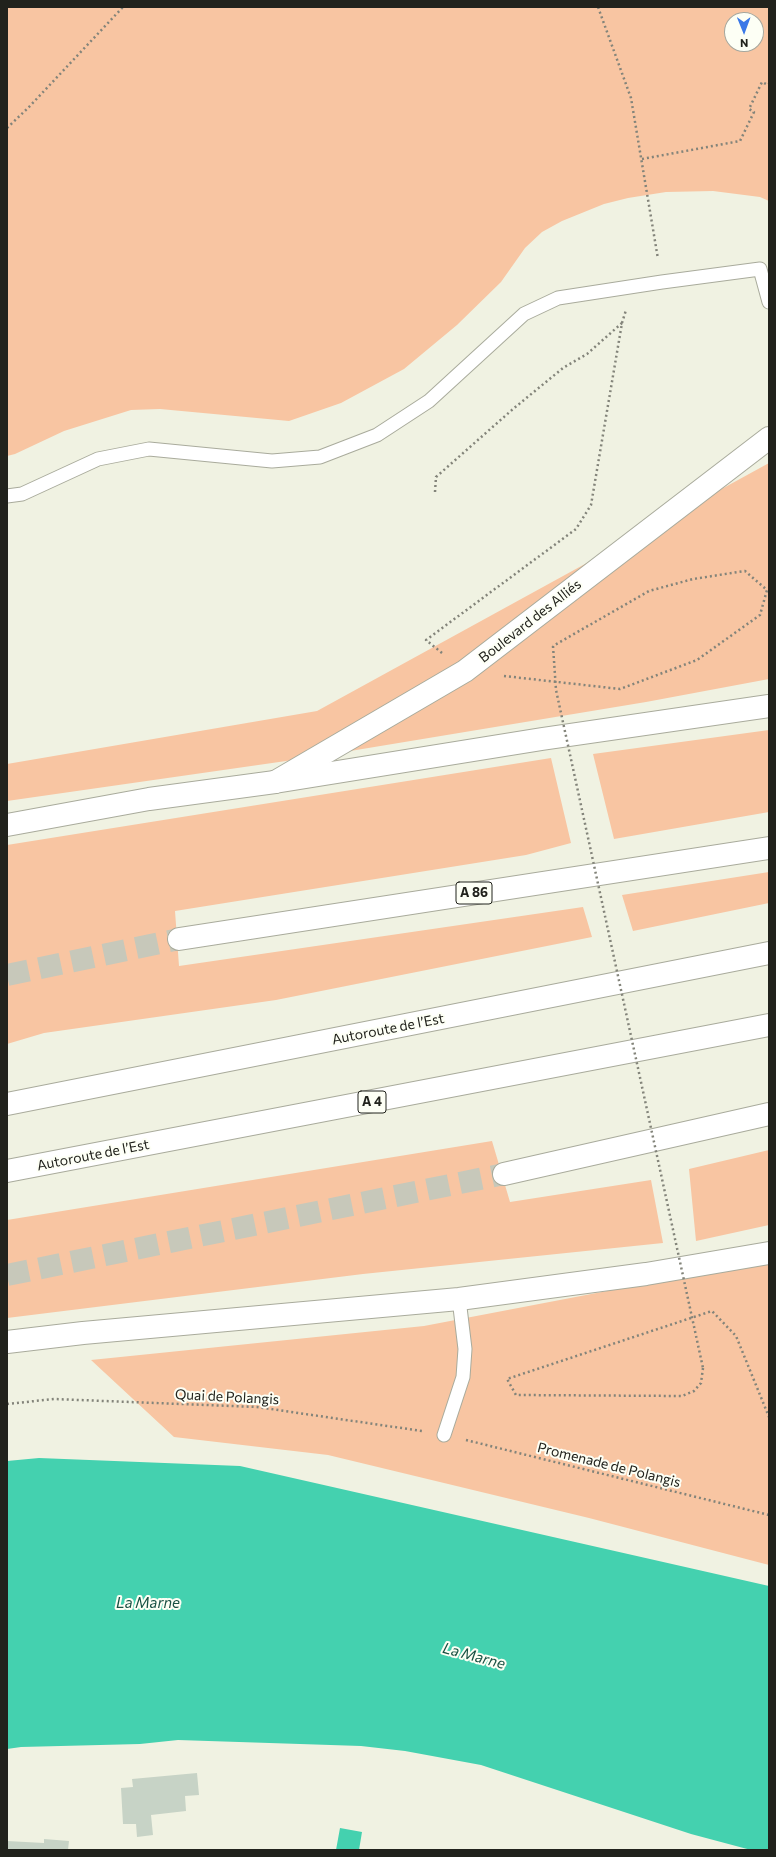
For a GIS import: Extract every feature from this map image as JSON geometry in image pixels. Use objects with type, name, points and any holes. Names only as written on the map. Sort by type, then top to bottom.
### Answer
[{"type":"main road","name":"Boulevard des Alliés","points":[[275,782],[465,671],[769,438]]},
{"type":"main road","points":[[7,826],[149,799],[275,782],[534,740],[769,706]]},
{"type":"main road","name":"A 86","points":[[179,939],[769,848]]},
{"type":"main road","name":"Autoroute de l’Est","points":[[7,1104],[769,953]]},
{"type":"main road","name":"Autoroute de l’Est","points":[[7,1171],[769,1025]]},
{"type":"main road","points":[[504,1174],[769,1114]]},
{"type":"main road","points":[[7,1342],[83,1333],[459,1299],[646,1274],[769,1253]]},
{"type":"lane","points":[[7,496],[22,494],[98,459],[149,450],[272,461],[320,457],[377,435],[429,401],[524,314],[558,298],[633,286],[760,269],[769,302]]},
{"type":"lane","points":[[444,1435],[463,1377],[465,1348],[459,1299]]},
{"type":"path","points":[[7,128],[29,107],[123,7]]},
{"type":"path","points":[[598,7],[631,98],[662,282]]},
{"type":"path","points":[[642,159],[740,141],[754,112],[749,109],[762,82],[768,85],[769,84]]},
{"type":"path","points":[[633,286],[622,324],[591,505],[576,529],[426,640],[465,671],[620,689],[697,660],[760,615],[767,590],[745,571],[693,579],[649,591],[553,646],[556,690],[703,1368],[701,1383],[694,1391],[682,1396],[516,1395],[507,1378],[712,1311],[736,1336],[769,1417]]},
{"type":"path","points":[[435,492],[436,477],[513,409],[563,368],[587,354],[622,324]]},
{"type":"path","name":"Quai de Polangis","points":[[7,1404],[54,1399],[257,1407],[444,1435]]},
{"type":"path","name":"Promenade de Polangis","points":[[444,1435],[769,1515]]},
{"type":"shaded area","points":[[7,7],[769,7],[769,201],[760,197],[713,191],[666,192],[628,198],[604,204],[562,221],[542,232],[525,248],[501,282],[457,325],[404,369],[341,403],[289,421],[160,409],[131,410],[64,431],[15,454],[7,456]]},
{"type":"shaded area","points":[[769,463],[769,679],[646,702],[314,757],[7,801],[7,764],[317,711]]},
{"type":"shaded area","points":[[769,730],[769,812],[614,839],[593,754]]},
{"type":"shaded area","points":[[551,758],[571,843],[526,855],[175,911],[179,966],[583,907],[592,937],[276,1000],[44,1033],[7,1044],[7,845]]},
{"type":"shaded area","points":[[769,872],[769,903],[633,931],[622,895]]},
{"type":"shaded area","points":[[492,1141],[510,1202],[651,1180],[663,1243],[363,1274],[7,1318],[7,1220]]},
{"type":"shaded area","points":[[769,1150],[769,1225],[696,1241],[689,1169]]},
{"type":"shaded area","points":[[769,1260],[769,1565],[589,1518],[328,1455],[174,1437],[91,1360],[424,1326]]},
{"type":"water","name":"La Marne","points":[[39,1458],[240,1466],[769,1586],[769,1850],[751,1850],[691,1834],[481,1765],[405,1751],[361,1746],[178,1740],[140,1744],[21,1747],[7,1749],[7,1461]]},
{"type":"water","points":[[340,1828],[362,1832],[359,1850],[336,1850]]},
{"type":"building","points":[[197,1773],[199,1795],[185,1796],[186,1811],[151,1815],[153,1835],[137,1837],[136,1824],[123,1824],[121,1788],[133,1787],[132,1779]]},
{"type":"building","points":[[44,1839],[69,1841],[68,1850],[7,1850],[7,1841],[44,1843]]},
{"type":"tunnel","points":[[7,975],[179,939]]},
{"type":"tunnel","points":[[7,1275],[504,1174]]}]
